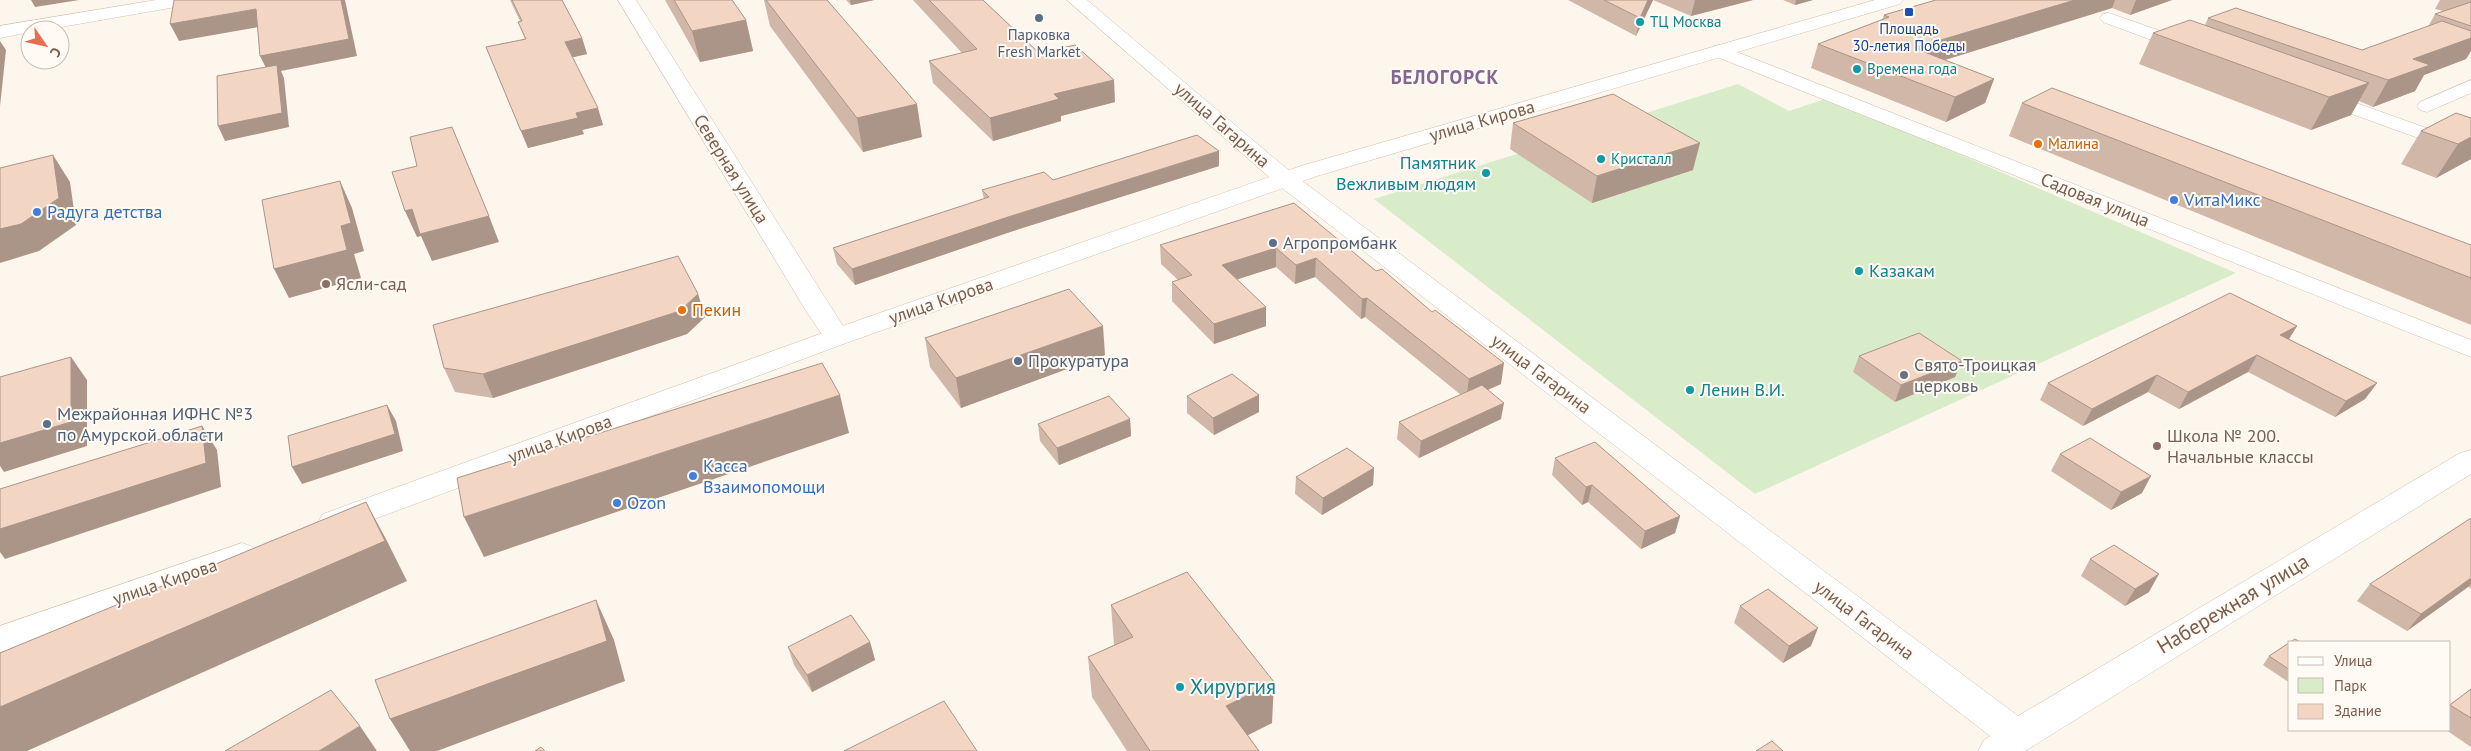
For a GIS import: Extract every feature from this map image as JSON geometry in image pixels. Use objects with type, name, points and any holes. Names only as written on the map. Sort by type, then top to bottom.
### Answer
[{"type":"street","points":[[0,32],[187,0]]},
{"type":"street","name":"Северная улица","points":[[627,0],[837,337]]},
{"type":"street","name":"улица Гагарина","points":[[1076,0],[1285,180],[2007,744]]},
{"type":"street","name":"улица Кирова","points":[[316,529],[837,337],[1285,180],[1894,0]]},
{"type":"street","points":[[2108,18],[2206,54]]},
{"type":"street","name":"Садовая улица","points":[[1719,51],[2471,349]]},
{"type":"street","points":[[2427,106],[2471,86]]},
{"type":"street","points":[[2306,91],[2471,151]]},
{"type":"street","name":"Набережная улица","points":[[2007,744],[2471,460]]},
{"type":"street","name":"улица Кирова","points":[[0,640],[260,548]]},
{"type":"green space","points":[[1738,84],[1789,111],[1828,98],[2236,273],[1755,494],[1374,199]]},
{"type":"building","points":[[174,0],[341,0],[349,39],[260,56],[256,9],[170,24]]},
{"type":"building","points":[[512,0],[562,0],[582,38],[565,42],[598,108],[576,113],[578,118],[521,131],[486,47],[526,39],[518,22],[522,21]]},
{"type":"building","points":[[674,0],[732,0],[746,20],[692,31]]},
{"type":"building","points":[[766,0],[827,0],[917,104],[857,118]]},
{"type":"building","points":[[929,0],[983,0],[1039,53],[1075,45],[1114,80],[1054,94],[1059,99],[990,118],[929,61],[977,49]]},
{"type":"building","points":[[1604,0],[1648,0],[1640,18]]},
{"type":"building","points":[[1936,0],[2075,0],[1914,48],[1994,79],[1955,97],[1818,44],[1889,17],[1884,15]]},
{"type":"building","points":[[2471,2],[2471,26],[2435,14]]},
{"type":"building","points":[[2236,8],[2362,50],[2442,21],[2471,31],[2471,38],[2413,59],[2430,65],[2388,80],[2208,18]]},
{"type":"building","points":[[2190,20],[2369,83],[2329,97],[2153,33]]},
{"type":"building","points":[[277,65],[282,113],[218,126],[217,76]]},
{"type":"building","points":[[2052,88],[2471,245],[2471,278],[2022,103]]},
{"type":"building","points":[[1613,94],[1700,143],[1597,176],[1513,123]]},
{"type":"building","points":[[2456,113],[2471,118],[2471,137],[2458,144],[2421,131]]},
{"type":"building","points":[[452,127],[489,216],[420,234],[412,209],[405,211],[392,172],[417,166],[410,137]]},
{"type":"building","points":[[1197,135],[1219,151],[1008,217],[852,269],[833,248],[989,197],[982,190],[1044,172],[1053,180]]},
{"type":"building","points":[[53,155],[59,198],[21,224],[0,229],[0,168]]},
{"type":"building","points":[[340,181],[351,223],[341,226],[347,250],[274,269],[262,200]]},
{"type":"building","points":[[1294,203],[1376,271],[1382,269],[1432,312],[1435,310],[1504,363],[1469,379],[1367,298],[1362,299],[1316,258],[1296,265],[1276,248],[1222,265],[1266,307],[1214,324],[1172,282],[1192,275],[1160,245]]},
{"type":"building","points":[[678,256],[698,294],[680,311],[483,374],[444,368],[433,325]]},
{"type":"building","points":[[1069,289],[1103,326],[956,378],[925,338]]},
{"type":"building","points":[[2230,293],[2297,326],[2280,335],[2377,383],[2346,401],[2257,355],[2188,392],[2157,375],[2092,409],[2048,383]]},
{"type":"building","points":[[1919,333],[1962,361],[1901,385],[1859,356]]},
{"type":"building","points":[[71,357],[71,422],[0,443],[0,377]]},
{"type":"building","points":[[822,363],[840,395],[464,517],[457,478]]},
{"type":"building","points":[[1232,374],[1259,395],[1213,418],[1187,396]]},
{"type":"building","points":[[1482,385],[1504,403],[1421,441],[1399,422]]},
{"type":"building","points":[[1109,396],[1130,419],[1057,448],[1038,424]]},
{"type":"building","points":[[387,405],[395,434],[292,467],[288,436]]},
{"type":"building","points":[[202,426],[206,463],[0,529],[0,489]]},
{"type":"building","points":[[2090,438],[2151,476],[2121,492],[2060,454]]},
{"type":"building","points":[[1595,442],[1680,516],[1645,531],[1592,485],[1586,487],[1555,458]]},
{"type":"building","points":[[1347,448],[1374,468],[1323,498],[1296,477]]},
{"type":"building","points":[[366,502],[385,541],[0,707],[0,653]]},
{"type":"building","points":[[2471,518],[2471,578],[2421,614],[2370,584]]},
{"type":"building","points":[[2114,545],[2159,574],[2135,589],[2090,559]]},
{"type":"building","name":"Хирургия","points":[[1187,572],[1274,682],[1226,706],[1259,751],[1150,751],[1088,657],[1133,637],[1111,605]]},
{"type":"building","points":[[1768,589],[1818,628],[1789,646],[1740,606]]},
{"type":"building","points":[[596,600],[607,641],[390,719],[375,680]]},
{"type":"building","points":[[851,615],[870,642],[807,675],[788,647]]},
{"type":"building","points":[[2288,643],[2288,669],[2269,656]]},
{"type":"building","points":[[2471,689],[2471,718],[2451,704]]},
{"type":"building","points":[[331,690],[360,726],[319,751],[225,751]]},
{"type":"building","points":[[944,701],[977,751],[844,751]]},
{"type":"building","points":[[1772,741],[1783,751],[1756,751]]},
{"type":"building","points":[[541,747],[545,751],[535,751]]},
{"type":"place","name":"Площадь 30-летия Победы","points":[[1909,12]]},
{"type":"place","name":"Парковка Fresh Market","points":[[1039,18]]},
{"type":"place","name":"ТЦ Москва","points":[[1640,22]]},
{"type":"place","name":"Времена года","points":[[1857,69]]},
{"type":"place","name":"Малина","points":[[2038,144]]},
{"type":"place","name":"Кристалл","points":[[1601,159]]},
{"type":"place","name":"Памятник Вежливым людям","points":[[1486,173]]},
{"type":"place","name":"VитаМикс","points":[[2174,200]]},
{"type":"place","name":"Радуга детства","points":[[37,212]]},
{"type":"place","name":"Агропромбанк","points":[[1273,243]]},
{"type":"place","name":"Казакам","points":[[1859,271]]},
{"type":"place","name":"Ясли-сад","points":[[326,284]]},
{"type":"place","name":"Пекин","points":[[682,310]]},
{"type":"place","name":"Прокуратура","points":[[1018,361]]},
{"type":"place","name":"Свято-Троицкая церковь","points":[[1904,375]]},
{"type":"place","name":"Ленин В.И.","points":[[1690,390]]},
{"type":"place","name":"Межрайонная ИФНС №3 по Амурской области","points":[[47,424]]},
{"type":"place","name":"Школа № 200. Начальные классы","points":[[2157,446]]},
{"type":"place","name":"Касса Взаимопомощи","points":[[693,476]]},
{"type":"place","name":"Ozon","points":[[617,503]]},
{"type":"place","name":"Хирургия","points":[[1180,687]]},
{"type":"district","name":"БЕЛОГОРСК","points":[[1445,77]]}]
